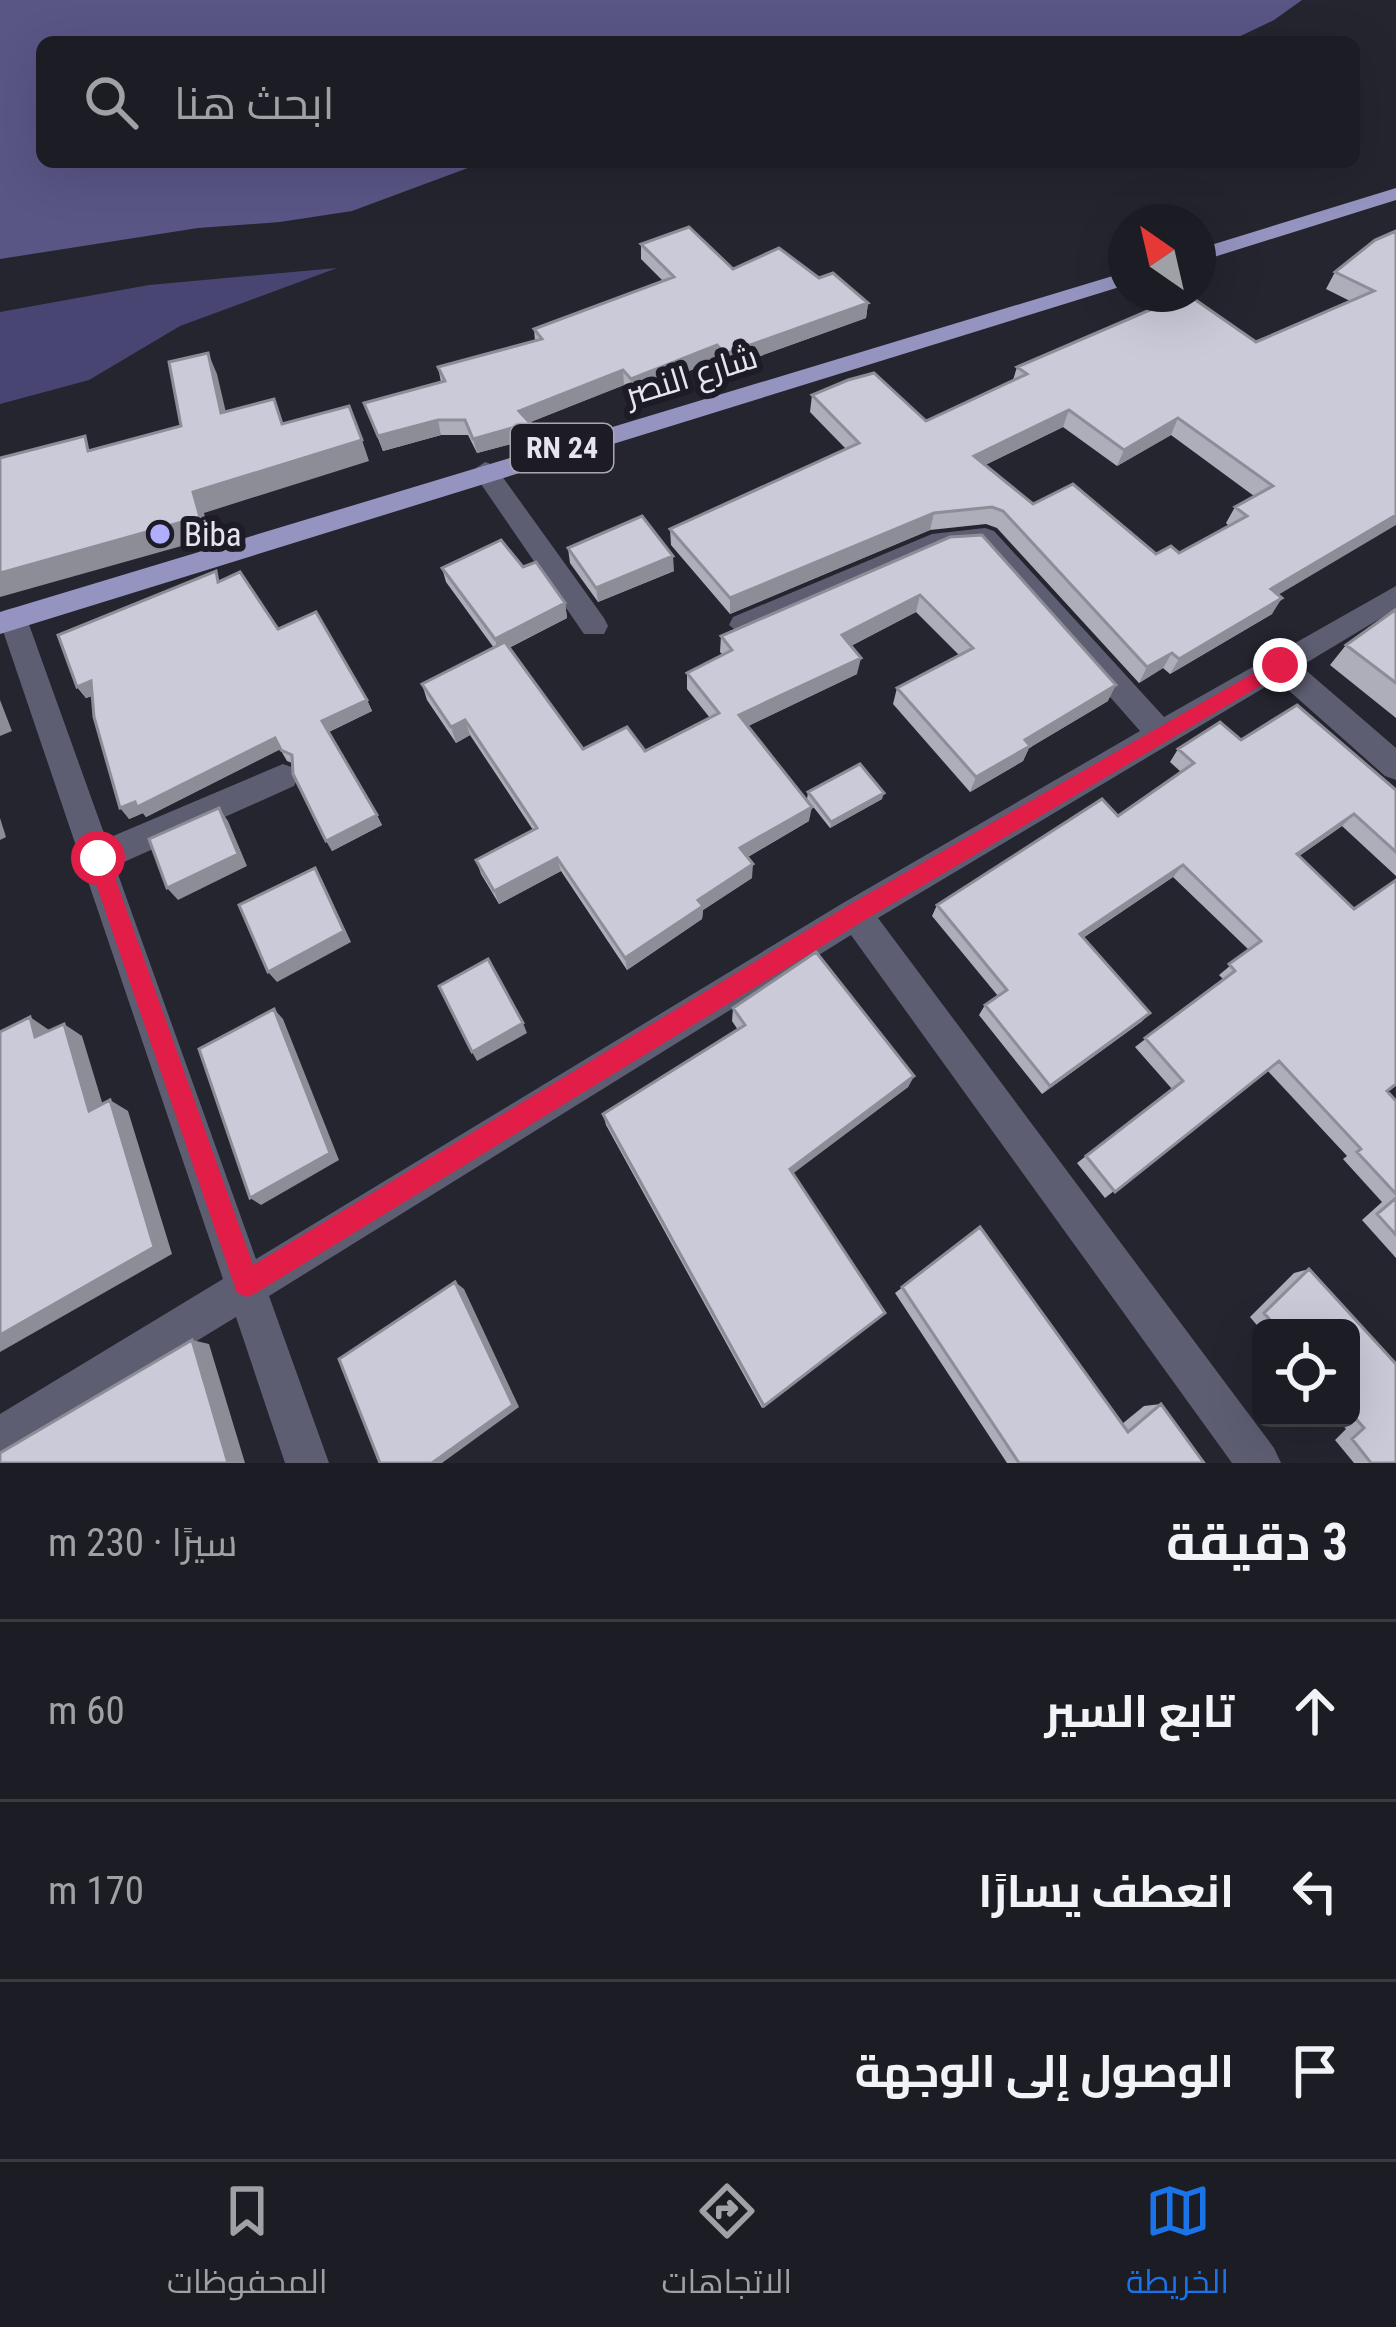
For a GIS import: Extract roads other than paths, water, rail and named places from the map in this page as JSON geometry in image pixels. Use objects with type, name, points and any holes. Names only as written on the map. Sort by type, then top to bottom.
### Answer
[{"type":"main road","points":[[1216,251],[1395,196]]},
{"type":"main road","name":"شارع النصر","points":[[6,621],[1108,283]]},
{"type":"street","points":[[485,471],[594,626]]},
{"type":"street","points":[[743,625],[941,541],[985,538],[1161,734]]},
{"type":"street","points":[[0,1439],[855,914],[1396,596]]},
{"type":"street","points":[[6,621],[98,858],[307,1463]]},
{"type":"street","points":[[1280,665],[1396,767]]},
{"type":"street","points":[[98,858],[283,777]]},
{"type":"street","points":[[855,914],[1259,1463]]},
{"type":"place","name":"Biba","points":[[160,534]]}]
